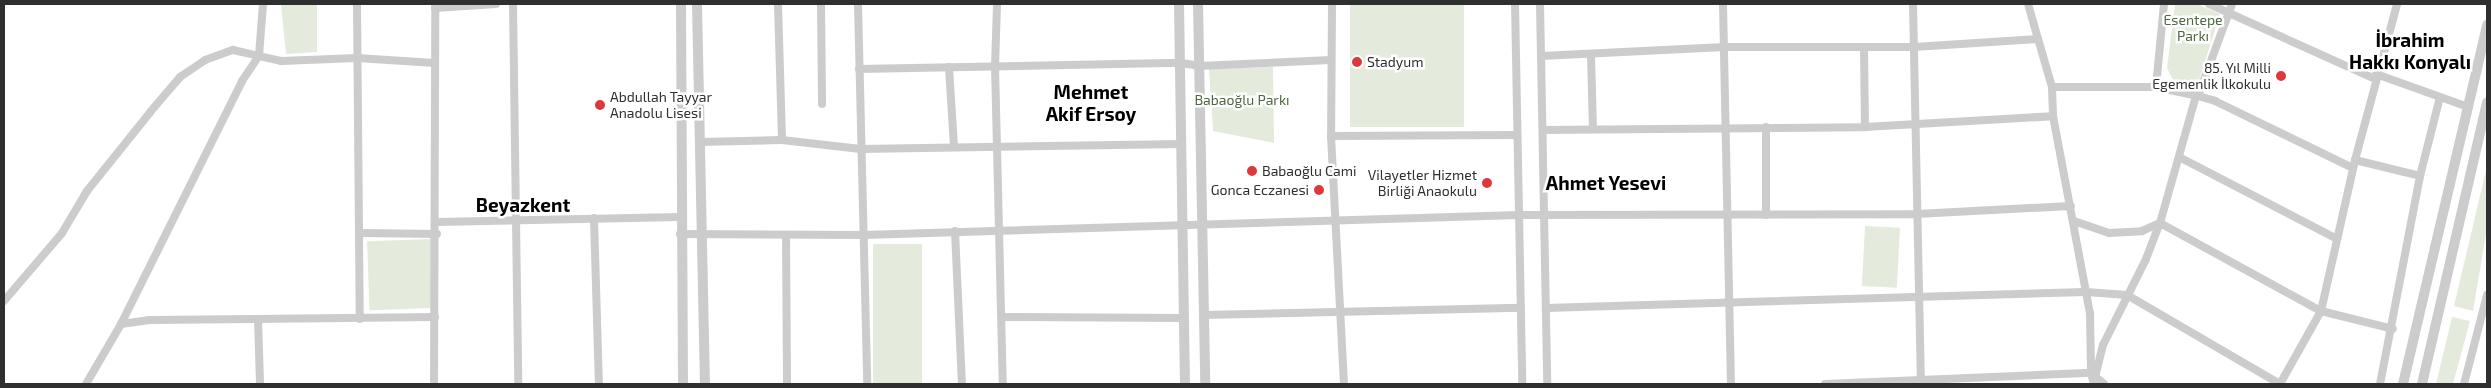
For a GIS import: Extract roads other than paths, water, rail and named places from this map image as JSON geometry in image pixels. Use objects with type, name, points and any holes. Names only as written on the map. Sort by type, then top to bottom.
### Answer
[{"type":"street","points":[[86,384],[120,324],[242,81],[259,56],[263,4]]},
{"type":"street","points":[[357,4],[360,319]]},
{"type":"street","points":[[434,384],[437,234],[435,6],[496,4]]},
{"type":"street","points":[[513,4],[518,384]]},
{"type":"street","points":[[681,4],[680,234],[682,384]]},
{"type":"street","points":[[697,4],[705,384]]},
{"type":"street","points":[[778,4],[782,140]]},
{"type":"street","points":[[821,4],[822,104]]},
{"type":"street","points":[[858,4],[867,384]]},
{"type":"street","points":[[997,4],[995,66],[1001,229],[1003,384]]},
{"type":"street","points":[[1179,4],[1185,384]]},
{"type":"street","points":[[1198,4],[1205,384]]},
{"type":"street","points":[[1332,4],[1331,136],[1344,384]]},
{"type":"street","points":[[1515,4],[1522,384]]},
{"type":"street","points":[[1540,4],[1547,384]]},
{"type":"street","points":[[1724,4],[1729,216],[1730,384]]},
{"type":"street","points":[[1913,4],[1917,298],[1921,383]]},
{"type":"street","points":[[2028,4],[2052,86],[2053,116],[2090,312],[2094,378]]},
{"type":"street","points":[[2156,88],[2164,4]]},
{"type":"street","points":[[2209,4],[2376,77],[2468,107]]},
{"type":"street","points":[[2094,378],[2103,345],[2160,223],[2181,158],[2197,96],[2232,4]]},
{"type":"street","points":[[1546,308],[1730,301],[1917,298],[2086,292],[2127,295],[2280,384],[2321,311],[2354,164],[2397,4]]},
{"type":"street","points":[[2403,384],[2487,25]]},
{"type":"street","points":[[1541,56],[1725,48],[1914,48],[2038,39]]},
{"type":"street","points":[[1864,47],[1865,127]]},
{"type":"street","points":[[4,301],[62,233],[87,191],[180,77],[221,52],[233,50],[281,61],[357,58],[435,63]]},
{"type":"street","points":[[1591,54],[1594,130]]},
{"type":"street","points":[[859,69],[1181,63],[1199,66],[1331,60]]},
{"type":"street","points":[[949,67],[954,147]]},
{"type":"street","points":[[2052,86],[2156,88],[2197,96],[2215,101],[2354,164],[2420,176]]},
{"type":"street","points":[[2380,384],[2393,329],[2420,176],[2440,97]]},
{"type":"street","points":[[2422,384],[2487,102]]},
{"type":"street","points":[[1543,130],[1865,127],[2053,116]]},
{"type":"street","points":[[1766,127],[1766,215]]},
{"type":"street","points":[[1331,136],[1517,135]]},
{"type":"street","points":[[700,142],[782,140],[860,149],[1182,144]]},
{"type":"street","points":[[2181,158],[2337,239]]},
{"type":"street","points":[[680,234],[864,235],[1001,229],[1183,226],[1335,219],[1519,215],[1544,217],[1917,214],[2071,206]]},
{"type":"street","points":[[594,218],[599,384]]},
{"type":"street","points":[[437,222],[516,219],[680,218]]},
{"type":"street","points":[[2074,222],[2109,233],[2142,231],[2160,223]]},
{"type":"street","points":[[2160,223],[2321,311],[2393,329]]},
{"type":"street","points":[[955,231],[962,384]]},
{"type":"street","points":[[360,234],[437,234]]},
{"type":"street","points":[[786,236],[786,384]]},
{"type":"street","points":[[2464,384],[2486,316],[2487,295]]},
{"type":"street","points":[[1203,315],[1521,308]]},
{"type":"street","points":[[120,324],[150,320],[435,317]]},
{"type":"street","points":[[1002,317],[1184,318]]},
{"type":"street","points":[[258,320],[260,384]]},
{"type":"street","points":[[1825,384],[2094,378],[2104,384]]},
{"type":"place","name":"Stadyum","points":[[1357,62]]},
{"type":"place","name":"85. Yıl Milli Egemenlik İlkokulu","points":[[2281,76]]},
{"type":"place","name":"Abdullah Tayyar Anadolu Lisesi","points":[[600,105]]},
{"type":"place","name":"Babaoğlu Cami","points":[[1252,171]]},
{"type":"place","name":"Vilayetler Hizmet Birliği Anaokulu","points":[[1487,183]]},
{"type":"place","name":"Gonca Eczanesi","points":[[1319,190]]},
{"type":"district","name":"İbrahim Hakkı Konyalı","points":[[2410,51]]},
{"type":"district","name":"Mehmet Akif Ersoy","points":[[1091,103]]},
{"type":"district","name":"Ahmet Yesevi","points":[[1606,183]]},
{"type":"district","name":"Beyazkent","points":[[523,205]]},
{"type":"park label","name":"Esentepe Parkı","points":[[2193,28]]},
{"type":"park label","name":"Babaoğlu Parkı","points":[[1242,100]]}]
